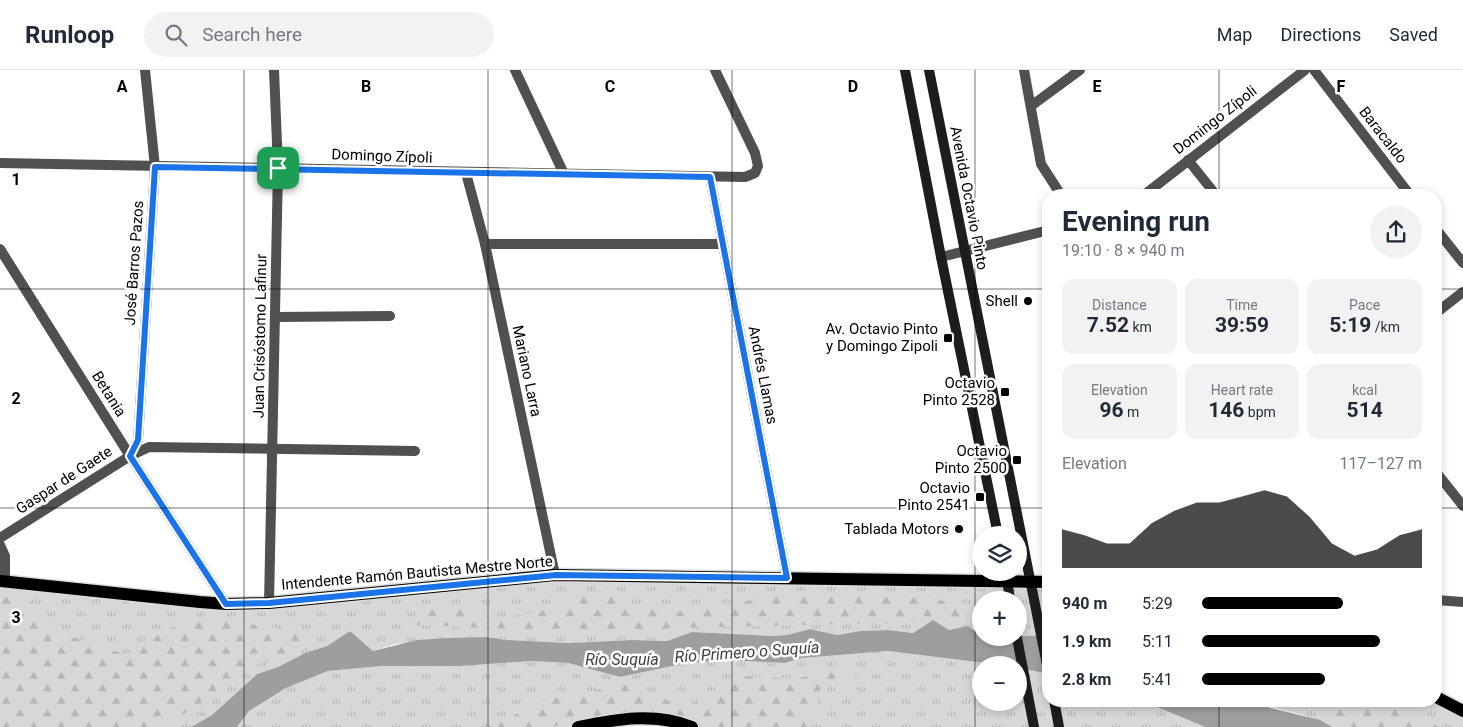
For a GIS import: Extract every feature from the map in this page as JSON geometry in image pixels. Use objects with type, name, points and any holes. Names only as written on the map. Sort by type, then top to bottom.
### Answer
[{"type":"main road","points":[[905,70],[941,258],[996,526]]},
{"type":"main road","name":"Avenida Octavio Pinto","points":[[929,70],[1042,641]]},
{"type":"main road","name":"Intendente Ramón Bautista Mestre Norte","points":[[2,581],[226,604],[269,603],[556,575],[787,578],[972,577]]},
{"type":"main road","name":"Intendente Ramón Bautista Mestre Norte","points":[[1026,581],[1042,582]]},
{"type":"main road","points":[[1019,646],[1034,727]]},
{"type":"main road","points":[[1442,701],[1463,711]]},
{"type":"main road","points":[[1055,707],[1059,727]]},
{"type":"main road","points":[[578,727],[608,721],[645,717],[661,718],[692,727]]},
{"type":"street","name":"José Barros Pazos","points":[[130,456],[138,440],[155,167],[145,70]]},
{"type":"street","name":"Juan Crisóstomo Lafinur","points":[[269,603],[278,168],[274,70]]},
{"type":"street","points":[[515,70],[564,174]]},
{"type":"street","name":"Domingo Zípoli","points":[[0,163],[745,177],[754,173],[758,166],[755,153],[715,70]]},
{"type":"street","points":[[1024,70],[1041,164],[1057,189]]},
{"type":"street","points":[[1031,106],[1080,70]]},
{"type":"street","name":"Domingo Zípoli","points":[[1152,189],[1305,70]]},
{"type":"street","name":"Baracaldo","points":[[1314,70],[1405,189]]},
{"type":"street","points":[[1188,160],[1211,189]]},
{"type":"street","name":"Mariano Larra","points":[[466,173],[485,244],[556,575]]},
{"type":"street","name":"Andrés Llamas","points":[[710,177],[787,578]]},
{"type":"street","points":[[941,258],[1042,232]]},
{"type":"street","points":[[1442,237],[1463,263]]},
{"type":"street","points":[[485,244],[722,244]]},
{"type":"street","name":"Betania","points":[[0,248],[130,456],[226,604]]},
{"type":"street","points":[[1442,308],[1463,292]]},
{"type":"street","points":[[276,317],[390,316]]},
{"type":"street","name":"Gaspar de Gaete","points":[[0,538],[130,456],[149,447],[415,451]]},
{"type":"street","points":[[1442,480],[1463,506]]},
{"type":"street","points":[[0,545],[5,556],[2,581]]},
{"type":"street","points":[[1442,600],[1463,602]]},
{"type":"green space","points":[[555,575],[1042,582],[1042,635],[1027,636],[1027,591],[972,591],[972,629],[967,626],[949,630],[933,620],[913,633],[888,630],[860,631],[837,635],[810,629],[787,635],[773,636],[692,632],[667,641],[632,640],[568,643],[486,637],[395,644],[373,651],[350,631],[327,646],[305,653],[278,667],[257,674],[212,715],[191,727],[0,727],[0,581],[200,602]]},
{"type":"green space","points":[[615,588],[633,604],[677,612],[779,596],[859,591],[962,603],[972,612],[972,621],[674,628],[607,633],[413,625],[419,604],[456,607],[497,619],[548,610],[571,597]]},
{"type":"green space","points":[[0,589],[29,598],[48,629],[121,653],[133,653],[164,631],[187,622],[227,621],[291,630],[316,629],[317,635],[276,658],[241,670],[204,701],[163,727],[0,727]]},
{"type":"green space","points":[[888,651],[972,661],[972,711],[1027,711],[1027,670],[1042,673],[1042,707],[1157,707],[1205,727],[692,727],[661,718],[578,727],[237,727],[249,711],[286,688],[328,671],[382,666],[460,666],[532,661],[568,663],[620,677],[682,664],[726,660],[785,663],[802,658]]},
{"type":"green space","points":[[835,665],[858,678],[821,688],[810,727],[714,727],[684,717],[636,709],[550,727],[492,727],[543,700],[624,685],[650,691],[684,711],[710,692],[746,676],[798,679]]},
{"type":"green space","points":[[1442,702],[1463,711],[1463,727],[1332,727],[1275,707],[1442,707]]},
{"type":"green space","points":[[1317,707],[1397,707],[1439,727],[1347,727]]},
{"type":"water","name":"Río Suquía","points":[[933,620],[949,630],[967,626],[972,629],[972,646],[1027,646],[1027,636],[1042,635],[1042,673],[1027,670],[1027,656],[972,656],[972,661],[888,651],[802,658],[785,663],[726,660],[682,664],[620,677],[568,663],[532,661],[460,666],[382,666],[328,671],[286,688],[249,711],[237,727],[191,727],[212,715],[257,674],[278,667],[305,653],[327,646],[350,631],[373,651],[417,640],[449,638],[486,637],[568,643],[632,640],[667,641],[692,632],[773,636],[787,635],[810,629],[837,635],[860,631],[888,630],[913,633]]},
{"type":"water","points":[[1157,707],[1268,707],[1320,720],[1332,727],[1205,727]]},
{"type":"place","name":"Shell","points":[[1028,301]]},
{"type":"place","name":"Av. Octavio Pinto y Domingo Zipoli","points":[[948,338]]},
{"type":"place","name":"Octavio Pinto 2528","points":[[1005,392]]},
{"type":"place","name":"Octavio Pinto 2500","points":[[1017,460]]},
{"type":"place","name":"Octavio Pinto 2541","points":[[980,497]]},
{"type":"place","name":"Tablada Motors","points":[[959,529]]},
{"type":"route","points":[[155,167],[278,168],[710,177],[787,578],[556,575],[269,603],[226,604],[130,456],[138,440],[155,167]]},
{"type":"water label","name":"Río Primero o Suquía","points":[[747,652]]}]
